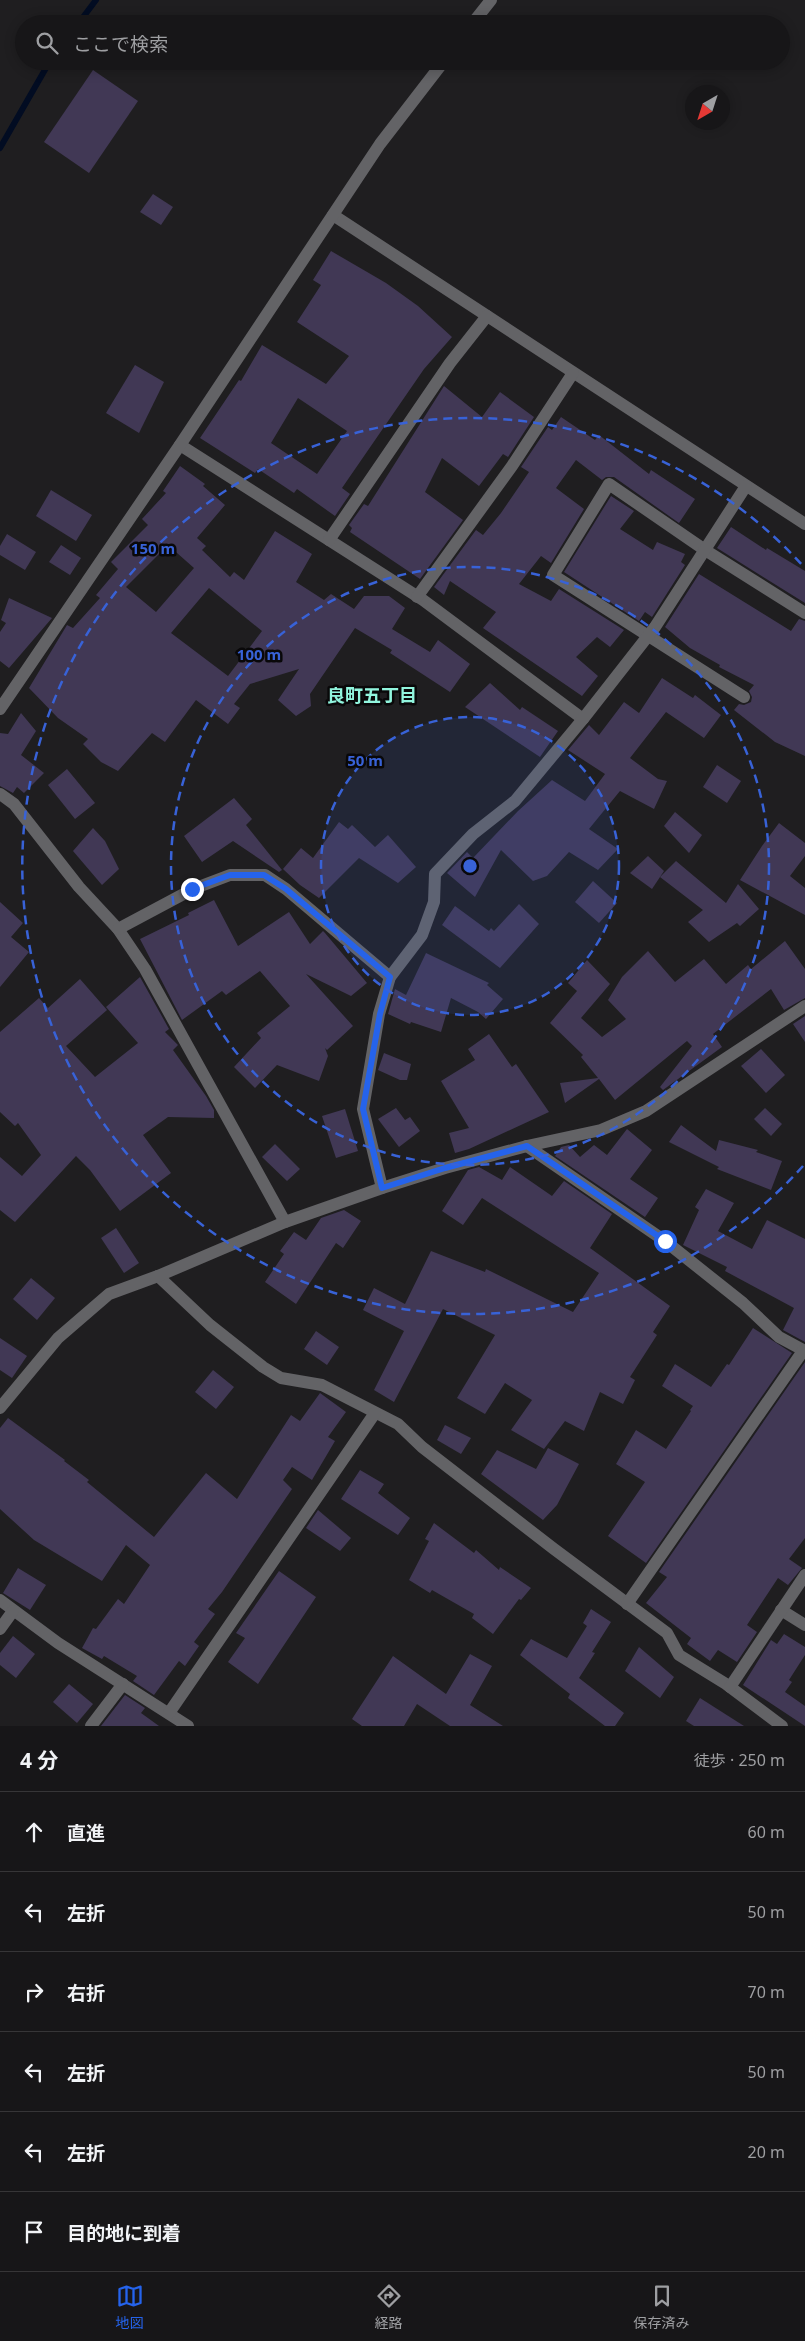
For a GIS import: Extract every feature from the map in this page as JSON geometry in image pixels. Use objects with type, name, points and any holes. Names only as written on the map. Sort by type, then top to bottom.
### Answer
[{"type":"street","points":[[479,15],[490,0]]},
{"type":"street","points":[[0,709],[180,445],[380,144],[437,70]]},
{"type":"street","points":[[333,215],[805,524]]},
{"type":"street","points":[[329,540],[450,363],[487,316]]},
{"type":"street","points":[[417,597],[512,466],[573,373]]},
{"type":"street","points":[[180,445],[417,597],[583,720]]},
{"type":"street","points":[[744,697],[553,575],[609,484],[705,550],[805,613]]},
{"type":"street","points":[[382,1188],[363,1109],[380,1014],[390,977],[422,935],[434,902],[435,874],[473,834],[516,801],[583,720],[649,635],[746,486]]},
{"type":"street","points":[[0,794],[14,804],[79,887],[118,929],[145,969],[285,1222]]},
{"type":"street","points":[[118,929],[192,889],[230,875],[264,875],[286,889],[390,977]]},
{"type":"street","points":[[0,1408],[58,1338],[109,1294],[158,1276],[285,1222],[382,1188],[445,1168],[527,1146],[601,1130],[646,1111],[805,1006]]},
{"type":"street","points":[[527,1146],[665,1241],[743,1304],[779,1337],[804,1351],[627,1604]]},
{"type":"street","points":[[158,1276],[210,1325],[281,1378],[322,1385],[398,1424],[422,1447],[667,1633],[679,1656],[730,1686],[782,1726]]},
{"type":"street","points":[[168,1713],[374,1412]]},
{"type":"street","points":[[730,1686],[805,1575]]},
{"type":"street","points":[[0,1600],[58,1643],[188,1726]]},
{"type":"street","points":[[0,1629],[13,1610]]},
{"type":"street","points":[[781,1610],[805,1625]]},
{"type":"street","points":[[91,1726],[123,1684]]},
{"type":"building","points":[[93,70],[138,101],[89,173],[44,142]]},
{"type":"building","points":[[153,194],[173,207],[161,225],[140,212]]},
{"type":"building","points":[[331,251],[386,283],[418,306],[452,337],[424,369],[342,488],[350,494],[335,516],[297,489],[294,493],[258,469],[255,473],[200,438],[239,380],[241,381],[262,345],[326,384],[349,356],[297,322],[321,285],[313,280]],"holes":[[[298,398],[347,431],[317,474],[271,443]]]},
{"type":"building","points":[[135,365],[164,382],[139,433],[106,413]]},
{"type":"building","points":[[444,386],[482,417],[500,392],[534,417],[508,457],[503,454],[479,486],[442,458],[425,492],[463,520],[420,579],[350,532],[352,528],[349,525],[364,504],[368,506]]},
{"type":"building","points":[[561,417],[595,440],[599,435],[649,474],[651,470],[695,499],[679,523],[614,477],[606,477],[602,480],[576,460],[556,488],[584,509],[551,563],[541,556],[519,584],[551,601],[559,589],[624,630],[610,647],[597,637],[576,657],[598,676],[582,696],[483,628],[496,612],[450,581],[444,595],[434,587],[476,530],[483,535],[501,513],[529,472],[521,467],[548,427],[552,430]]},
{"type":"building","points":[[180,466],[205,484],[203,486],[225,505],[197,538],[206,546],[202,550],[230,577],[234,572],[244,580],[275,531],[312,554],[296,582],[324,600],[331,594],[354,609],[364,596],[389,596],[405,608],[392,629],[430,652],[438,640],[470,664],[450,692],[390,653],[392,650],[355,628],[310,694],[311,706],[296,716],[278,700],[299,669],[250,684],[234,704],[240,708],[228,724],[196,700],[165,742],[152,733],[118,771],[101,762],[83,744],[88,739],[58,718],[29,688],[67,625],[73,628],[100,598],[96,595],[118,569],[111,562],[148,525],[142,519],[166,493],[163,491]],"holes":[[[168,545],[194,568],[156,612],[126,587]],[[209,588],[262,631],[228,676],[171,633]]]},
{"type":"building","points":[[51,490],[92,515],[76,541],[36,516]]},
{"type":"building","points":[[611,496],[634,511],[620,529],[653,550],[657,542],[685,554],[681,562],[685,565],[652,617],[645,612],[639,621],[564,572]]},
{"type":"building","points":[[731,527],[766,550],[767,548],[805,571],[805,603],[717,548]]},
{"type":"building","points":[[7,534],[36,552],[25,570],[0,555],[0,546]]},
{"type":"building","points":[[61,545],[81,558],[70,575],[49,562]]},
{"type":"building","points":[[699,574],[791,631],[799,619],[805,621],[805,756],[775,742],[734,710],[739,704],[744,705],[751,702],[752,697],[749,691],[754,685],[719,667],[720,665],[690,648],[665,627]]},
{"type":"building","points":[[9,598],[52,618],[9,668],[0,661],[0,632],[6,623],[1,620]]},
{"type":"building","points":[[662,678],[693,698],[695,695],[721,715],[704,738],[666,712],[630,758],[658,779],[667,781],[654,809],[620,791],[589,829],[618,849],[598,870],[569,852],[547,876],[533,881],[501,850],[475,897],[447,873],[467,852],[473,858],[518,811],[552,780],[585,801],[605,774],[568,750],[589,725],[599,735],[624,702],[639,713]]},
{"type":"building","points":[[490,683],[520,710],[522,707],[558,731],[540,757],[465,707]]},
{"type":"building","points":[[21,713],[36,731],[21,755],[44,773],[24,793],[17,787],[13,793],[0,786],[0,733],[8,734]]},
{"type":"building","points":[[717,765],[741,781],[727,803],[703,787]]},
{"type":"building","points":[[67,769],[95,803],[75,819],[48,785]]},
{"type":"building","points":[[234,798],[252,819],[246,825],[282,870],[279,872],[233,841],[202,862],[184,836]]},
{"type":"building","points":[[675,812],[702,835],[689,853],[664,826]]},
{"type":"building","points":[[339,822],[348,829],[352,825],[375,847],[388,835],[416,867],[398,883],[359,858],[319,898],[300,885],[283,869],[301,848],[313,858]]},
{"type":"building","points":[[779,823],[805,843],[805,856],[790,876],[805,888],[805,915],[740,880]]},
{"type":"building","points":[[93,828],[105,841],[119,869],[102,885],[73,851]]},
{"type":"building","points":[[648,856],[664,871],[652,889],[630,873]]},
{"type":"building","points":[[676,861],[726,903],[738,884],[759,909],[740,926],[737,923],[709,942],[688,922],[703,910],[660,877]]},
{"type":"building","points":[[593,881],[617,903],[599,923],[575,902]]},
{"type":"building","points":[[214,900],[238,946],[289,912],[310,944],[323,931],[367,983],[351,996],[306,974],[353,1026],[327,1050],[325,1048],[328,1056],[319,1081],[277,1065],[255,1088],[234,1067],[261,1038],[257,1033],[290,1006],[260,971],[226,995],[222,991],[182,1020],[140,939],[189,915],[188,913]]},
{"type":"building","points":[[0,902],[23,923],[11,937],[29,952],[0,987]]},
{"type":"building","points":[[519,904],[539,924],[500,968],[442,925],[455,906],[489,931],[491,928],[494,931]]},
{"type":"building","points":[[785,941],[805,969],[805,998],[784,1010],[771,989],[713,1034],[722,1047],[663,1090],[660,1087],[692,1046],[687,1041],[615,1100],[599,1079],[565,1103],[560,1083],[598,1078],[581,1057],[583,1055],[550,1023],[577,991],[568,983],[587,960],[610,984],[581,1018],[602,1037],[626,1019],[608,1000],[622,977],[648,951],[675,982],[704,959],[726,984],[748,965],[751,969]]},
{"type":"building","points":[[426,953],[489,983],[487,985],[503,999],[486,1019],[478,1012],[451,998],[441,1032],[411,1022],[410,1024],[388,1014],[395,989],[406,995]]},
{"type":"building","points":[[140,977],[169,1029],[165,1032],[178,1045],[173,1050],[206,1096],[214,1110],[214,1118],[168,1117],[143,1135],[171,1173],[120,1211],[90,1170],[76,1156],[15,1222],[0,1210],[0,1157],[22,1176],[41,1155],[18,1123],[15,1126],[0,1112],[0,1032],[39,998],[48,1008],[80,979],[107,1010],[66,1046],[95,1077],[138,1043],[106,1007]]},
{"type":"building","points":[[805,1016],[805,1042],[793,1024]]},
{"type":"building","points":[[489,1034],[512,1067],[516,1064],[549,1112],[469,1149],[455,1153],[449,1133],[469,1128],[441,1081],[475,1060],[468,1049]]},
{"type":"building","points":[[761,1049],[785,1075],[766,1093],[741,1066]]},
{"type":"building","points":[[384,1053],[411,1064],[407,1080],[400,1080],[378,1070]]},
{"type":"building","points":[[396,1108],[405,1120],[410,1117],[420,1131],[399,1147],[378,1119]]},
{"type":"building","points":[[765,1108],[782,1124],[771,1136],[754,1119]]},
{"type":"building","points":[[345,1109],[358,1151],[336,1158],[322,1116]]},
{"type":"building","points":[[681,1125],[716,1151],[719,1140],[758,1150],[756,1152],[782,1161],[771,1190],[717,1169],[719,1167],[669,1142]]},
{"type":"building","points":[[627,1129],[652,1150],[630,1179],[658,1198],[645,1217],[555,1156],[561,1147],[569,1145],[580,1157],[594,1145],[607,1155]]},
{"type":"building","points":[[275,1144],[300,1169],[287,1181],[262,1157]]},
{"type":"building","points":[[479,1167],[502,1180],[510,1167],[552,1196],[564,1181],[612,1214],[590,1248],[670,1306],[653,1332],[657,1335],[630,1377],[635,1380],[623,1404],[600,1392],[584,1431],[565,1421],[544,1449],[511,1430],[532,1400],[505,1383],[485,1414],[457,1398],[495,1335],[443,1309],[394,1402],[374,1390],[404,1331],[363,1310],[374,1288],[405,1304],[431,1251],[485,1272],[486,1269],[573,1312],[599,1273],[482,1198],[463,1225],[442,1211],[468,1170]]},
{"type":"building","points":[[706,1189],[734,1203],[718,1231],[752,1249],[767,1220],[805,1239],[805,1342],[783,1330],[794,1308],[725,1271],[727,1267],[683,1245],[699,1210],[695,1207]]},
{"type":"building","points":[[344,1210],[361,1221],[343,1248],[336,1243],[296,1304],[265,1282],[284,1254],[280,1251],[294,1232],[306,1240],[321,1218]]},
{"type":"building","points":[[116,1228],[139,1263],[124,1273],[101,1238]]},
{"type":"building","points":[[31,1278],[55,1298],[37,1320],[13,1299]]},
{"type":"building","points":[[753,1328],[792,1353],[646,1563],[608,1536],[645,1482],[616,1464],[636,1430],[666,1449],[691,1411],[693,1406],[662,1386],[675,1364],[711,1387],[727,1364],[729,1365]]},
{"type":"building","points":[[316,1331],[339,1347],[327,1365],[304,1349]]},
{"type":"building","points":[[0,1338],[27,1356],[12,1378],[0,1370]]},
{"type":"building","points":[[805,1362],[805,1538],[789,1559],[802,1568],[788,1585],[778,1578],[747,1625],[757,1632],[737,1662],[718,1650],[710,1661],[687,1644],[691,1638],[646,1603],[667,1577],[659,1572]]},
{"type":"building","points":[[213,1370],[234,1387],[216,1409],[195,1392]]},
{"type":"building","points":[[320,1393],[346,1412],[328,1437],[335,1441],[312,1480],[292,1467],[283,1480],[292,1489],[222,1592],[208,1609],[215,1614],[194,1642],[199,1646],[185,1666],[179,1661],[154,1695],[133,1681],[137,1676],[104,1656],[102,1659],[82,1648],[93,1628],[96,1629],[118,1599],[124,1604],[150,1565],[126,1545],[102,1581],[34,1540],[0,1509],[0,1428],[8,1418],[65,1460],[89,1480],[87,1482],[154,1537],[206,1473],[237,1499],[291,1415],[300,1421]]},
{"type":"building","points":[[445,1425],[471,1438],[461,1454],[437,1440]]},
{"type":"building","points":[[548,1448],[579,1464],[557,1505],[543,1520],[481,1474],[497,1450],[536,1469]]},
{"type":"building","points":[[360,1470],[384,1484],[378,1493],[410,1518],[398,1535],[341,1499]]},
{"type":"building","points":[[318,1510],[351,1538],[340,1551],[306,1528]]},
{"type":"building","points":[[434,1523],[474,1553],[476,1550],[499,1570],[500,1567],[531,1588],[521,1600],[519,1599],[493,1634],[472,1618],[474,1614],[432,1590],[430,1593],[409,1580],[429,1541],[425,1539]]},
{"type":"building","points":[[18,1568],[46,1585],[30,1610],[3,1593]]},
{"type":"building","points":[[279,1571],[316,1597],[258,1684],[228,1662],[245,1638],[236,1633]]},
{"type":"building","points":[[591,1609],[611,1622],[592,1652],[595,1653],[579,1678],[624,1713],[615,1726],[605,1726],[568,1698],[570,1694],[520,1655],[531,1639],[567,1658],[587,1626],[583,1623]]},
{"type":"building","points":[[784,1634],[805,1647],[805,1655],[789,1680],[792,1682],[785,1692],[805,1706],[805,1726],[743,1685],[771,1640],[777,1644]]},
{"type":"building","points":[[13,1636],[35,1654],[16,1678],[0,1665],[0,1653]]},
{"type":"building","points":[[639,1647],[674,1677],[660,1698],[625,1671]]},
{"type":"building","points":[[470,1654],[492,1666],[470,1705],[503,1726],[450,1726],[417,1704],[404,1726],[362,1726],[352,1719],[393,1656],[446,1694]]},
{"type":"building","points":[[69,1684],[93,1704],[77,1723],[53,1702]]},
{"type":"building","points":[[125,1695],[145,1708],[141,1713],[159,1726],[101,1726]]},
{"type":"building","points":[[700,1698],[744,1726],[694,1726],[686,1721]]},
{"type":"waterway","points":[[85,15],[96,0]]},
{"type":"waterway","points":[[0,148],[45,70]]},
{"type":"district","name":"良町五丁目","points":[[372,695]]},
{"type":"route","points":[[192,889],[230,875],[264,875],[286,889],[390,977],[380,1014],[363,1109],[382,1188],[445,1168],[527,1146],[642,1227],[665,1241]]}]
